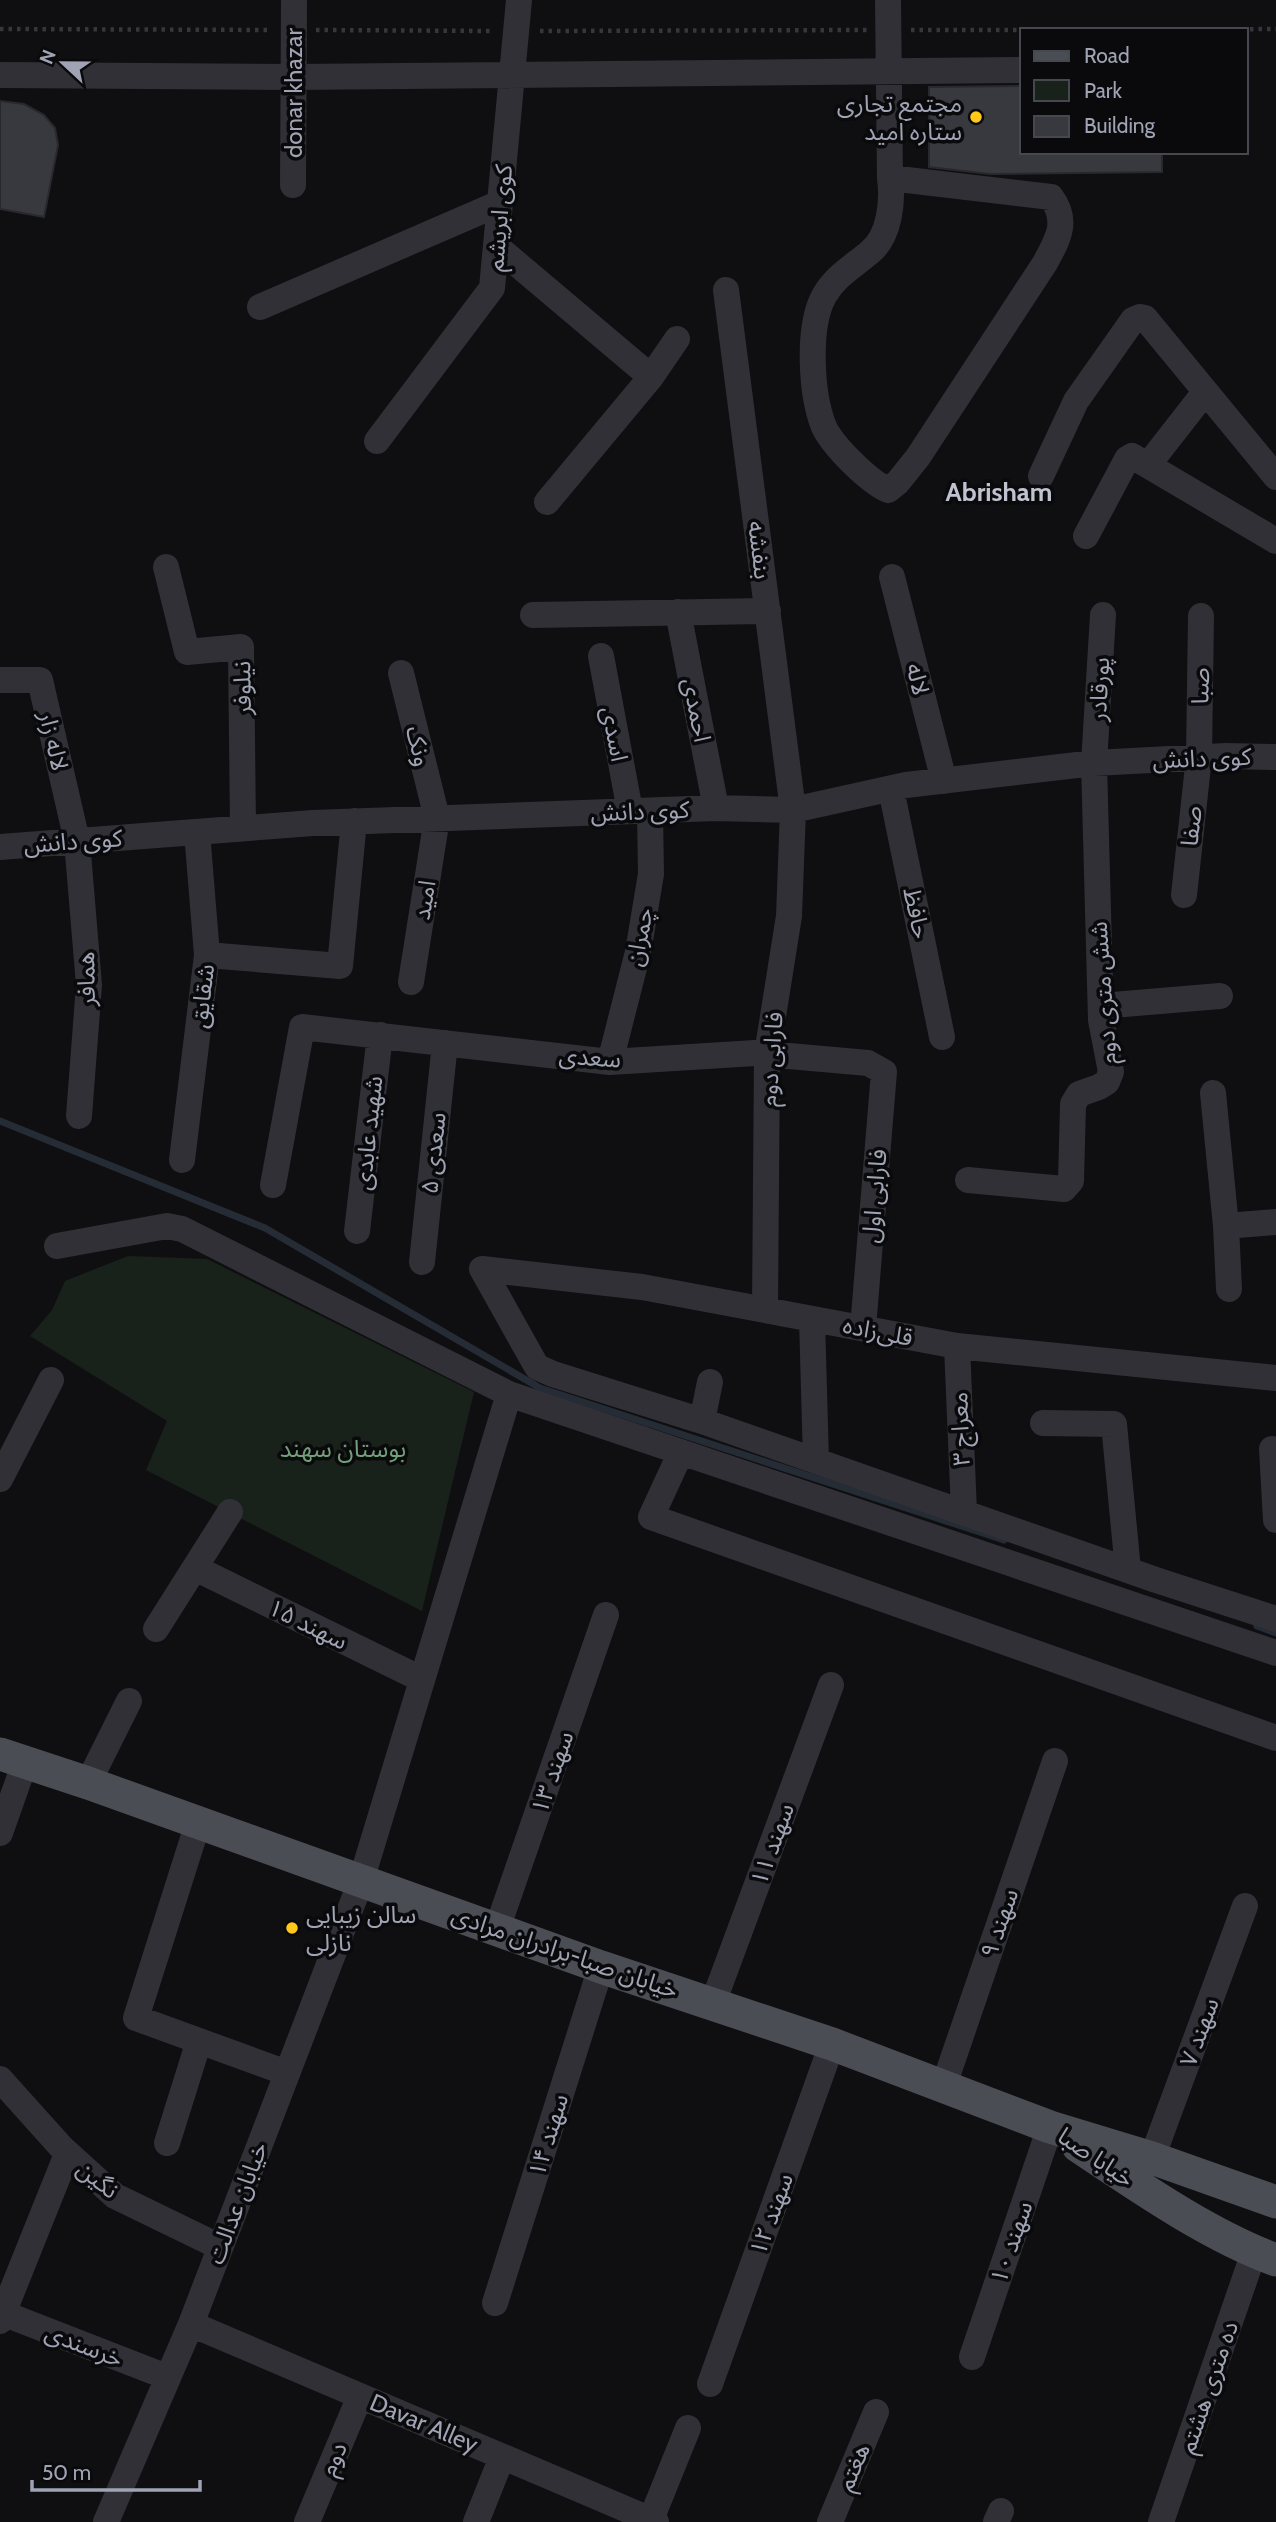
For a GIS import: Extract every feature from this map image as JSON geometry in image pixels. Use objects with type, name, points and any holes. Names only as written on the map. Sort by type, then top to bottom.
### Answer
[{"type":"main road","name":"خیابان صبا-برادران مرادی","points":[[12,1758],[601,1967],[832,2044],[1050,2127]]},
{"type":"main road","name":"خیابا صبا","points":[[1050,2127],[1152,2158],[1276,2202]]},
{"type":"main road","name":"خیابا صبا","points":[[1050,2127],[1154,2196],[1265,2256]]},
{"type":"street","name":"donar khazar","points":[[293,186],[294,0]]},
{"type":"street","name":"کوی ابریشم","points":[[377,441],[492,288],[519,0]]},
{"type":"street","points":[[888,0],[890,178],[892,193],[887,221],[873,250],[845,271],[824,296],[817,317],[813,348],[816,397],[825,428],[854,465],[876,485],[888,489],[898,482],[918,457],[1045,263],[1056,242],[1061,222],[1060,209],[1051,197],[890,178]]},
{"type":"street","points":[[0,75],[293,76],[1020,70]]},
{"type":"street","points":[[260,307],[500,203]]},
{"type":"street","points":[[496,246],[652,377]]},
{"type":"street","name":"بنفشه","points":[[726,290],[793,810]]},
{"type":"street","points":[[1041,476],[1076,401],[1133,320],[1140,317],[1145,318],[1276,477]]},
{"type":"street","points":[[547,502],[652,377],[677,339]]},
{"type":"street","points":[[1148,465],[1205,392]]},
{"type":"street","points":[[1086,536],[1128,458],[1136,457],[1276,541]]},
{"type":"street","name":"نیلوفر","points":[[166,567],[187,652],[241,647],[243,828]]},
{"type":"street","name":"لاله","points":[[892,577],[944,781]]},
{"type":"street","points":[[533,615],[768,611]]},
{"type":"street","name":"احمدی","points":[[678,612],[716,808]]},
{"type":"street","name":"پورقادر","points":[[1094,763],[1103,615]]},
{"type":"street","name":"صبا","points":[[1199,757],[1201,616]]},
{"type":"street","name":"اسدی","points":[[601,656],[640,811]]},
{"type":"street","name":"ونک","points":[[401,673],[437,818]]},
{"type":"street","name":"لاله زار","points":[[0,680],[40,680],[77,841]]},
{"type":"street","name":"کوی دانش","points":[[0,847],[354,821],[716,808],[793,810],[891,789],[1094,763],[1199,757],[1276,757]]},
{"type":"street","name":"صفا","points":[[1184,895],[1199,757]]},
{"type":"street","name":"شش متری دوم","points":[[968,1180],[1063,1189],[1071,1181],[1073,1104],[1079,1094],[1107,1082],[1111,1072],[1101,1020],[1094,763]]},
{"type":"street","name":"حافظ","points":[[891,789],[942,1037]]},
{"type":"street","name":"فارابی دوم","points":[[765,1310],[767,1054],[789,916],[793,810]]},
{"type":"street","name":"چمران","points":[[610,1062],[638,952],[651,874],[640,811]]},
{"type":"street","name":"امید","points":[[411,982],[437,818]]},
{"type":"street","points":[[207,954],[340,966],[354,821]]},
{"type":"street","name":"شقایق","points":[[182,1160],[207,954],[197,832]]},
{"type":"street","name":"همافر","points":[[77,841],[89,985],[79,1116]]},
{"type":"street","points":[[1101,1006],[1220,996]]},
{"type":"street","name":"سعدی","points":[[273,1185],[302,1027],[610,1062],[755,1053],[868,1063],[878,1067]]},
{"type":"street","name":"شهید عابدی","points":[[357,1231],[380,1035]]},
{"type":"street","name":"سعدی ۵","points":[[422,1262],[444,1043]]},
{"type":"street","name":"فارابی اول","points":[[863,1328],[884,1072],[878,1067]]},
{"type":"street","points":[[1213,1093],[1226,1226],[1229,1289]]},
{"type":"street","points":[[1226,1226],[1276,1222]]},
{"type":"street","points":[[57,1246],[167,1226],[182,1229],[509,1394],[1276,1653]]},
{"type":"street","name":"قلی‌زاده","points":[[702,1421],[537,1367],[482,1269],[642,1287],[957,1346],[1276,1378]]},
{"type":"street","points":[[812,1319],[816,1461]]},
{"type":"street","name":"معراج ۳","points":[[957,1346],[964,1512]]},
{"type":"street","points":[[0,1479],[51,1380]]},
{"type":"street","points":[[710,1382],[702,1421],[1276,1619]]},
{"type":"street","name":"خیابان عدالت","points":[[106,2522],[191,2324],[361,1881],[509,1394]]},
{"type":"street","points":[[1043,1423],[1114,1424],[1128,1570]]},
{"type":"street","points":[[1272,1449],[1276,1520]]},
{"type":"street","points":[[681,1452],[651,1517],[1276,1738]]},
{"type":"street","points":[[156,1629],[230,1511]]},
{"type":"street","name":"سهند ۱۵","points":[[195,1569],[421,1679]]},
{"type":"street","name":"سهند ۱۳","points":[[497,1929],[606,1615]]},
{"type":"street","name":"سهند ۱۱","points":[[713,2003],[831,1685]]},
{"type":"street","points":[[88,1783],[129,1701]]},
{"type":"street","points":[[0,1833],[12,1758]]},
{"type":"street","name":"سهند ۹","points":[[944,2085],[1055,1761]]},
{"type":"street","points":[[198,1823],[136,2018],[288,2073]]},
{"type":"street","name":"سهند ۷","points":[[1152,2158],[1245,1906]]},
{"type":"street","name":"سهند ۱۴","points":[[495,2303],[601,1967]]},
{"type":"street","points":[[167,2143],[200,2041]]},
{"type":"street","name":"سهند ۱۲","points":[[710,2384],[832,2044]]},
{"type":"street","name":"نگین","points":[[0,2079],[68,2154],[115,2196],[220,2247]]},
{"type":"street","name":"سهند ۱۰","points":[[972,2357],[1050,2127]]},
{"type":"street","points":[[1,2315],[68,2154]]},
{"type":"street","name":"ده متری هشتم","points":[[1161,2522],[1265,2256]]},
{"type":"street","name":"خرسندی","points":[[1,2315],[167,2377]]},
{"type":"street","name":"Davar Alley","points":[[191,2324],[652,2521]]},
{"type":"street","name":"دوم","points":[[307,2522],[360,2396]]},
{"type":"street","name":"هغتم","points":[[830,2522],[876,2412]]},
{"type":"street","points":[[652,2521],[688,2428]]},
{"type":"street","points":[[476,2522],[502,2457]]},
{"type":"path","points":[[1248,29],[1276,29]]},
{"type":"green space","name":"بوستان سهند","points":[[128,1256],[207,1259],[474,1392],[422,1611],[146,1470],[167,1421],[30,1336],[52,1310],[65,1281]]},
{"type":"building","name":"مجتمع تجاری ستاره امید","points":[[1020,86],[1020,154],[1162,154],[1162,172],[990,174],[929,167],[929,87]]},
{"type":"building","points":[[0,101],[24,104],[44,115],[55,128],[58,145],[44,217],[0,209]]},
{"type":"waterway","points":[[0,1121],[265,1228],[540,1388],[1004,1540]]},
{"type":"waterway","points":[[1257,1626],[1276,1633]]},
{"type":"place","name":"مجتمع تجاری ستاره امید","points":[[976,117]]},
{"type":"place","name":"سالن زیبایی نازلی","points":[[292,1928]]},
{"type":"district","name":"Abrisham","points":[[999,492]]}]
